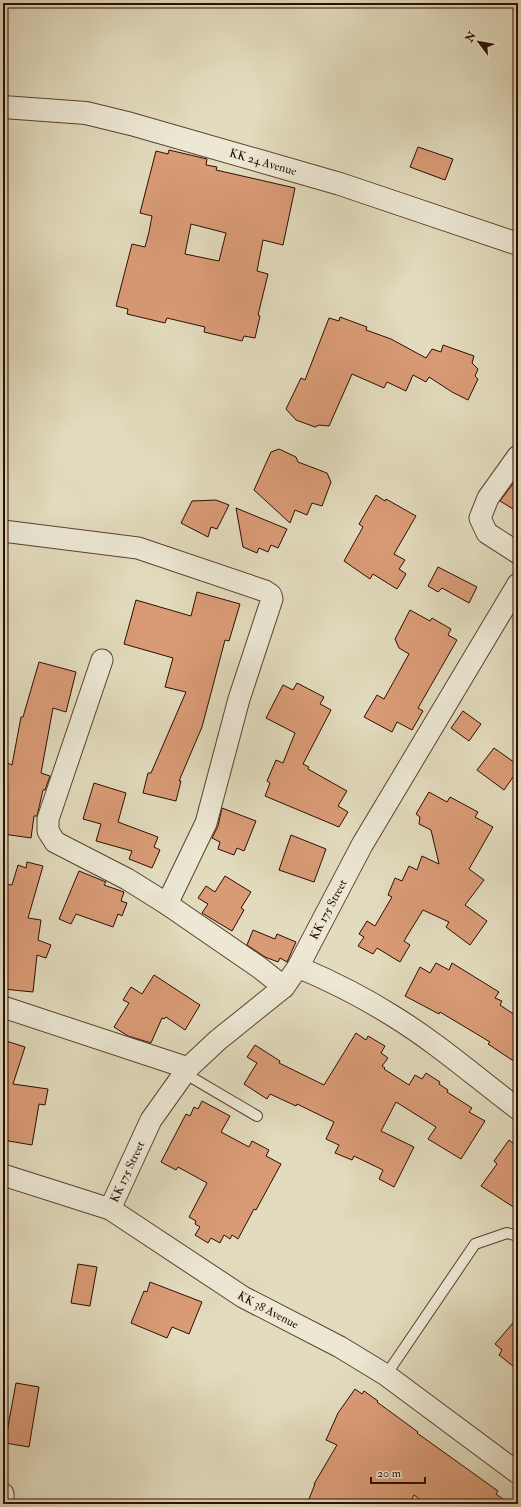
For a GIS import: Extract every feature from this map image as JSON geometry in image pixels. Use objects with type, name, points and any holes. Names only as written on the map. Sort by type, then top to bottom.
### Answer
[{"type":"street","name":"KK 24 Avenue","points":[[3,107],[86,113],[131,124],[340,184],[518,244]]},
{"type":"street","points":[[518,456],[488,498],[480,518],[487,533],[518,553]]},
{"type":"street","points":[[3,531],[138,548],[265,591],[271,595],[272,599],[239,699],[206,823],[167,904]]},
{"type":"street","name":"KK 175 Street","points":[[110,1210],[151,1120],[186,1070],[218,1040],[284,986],[298,967],[362,846],[518,584]]},
{"type":"street","points":[[102,660],[48,819],[48,831],[55,842],[127,879],[167,904],[284,986]]},
{"type":"street","points":[[298,967],[339,985],[393,1016],[432,1042],[518,1109]]},
{"type":"street","points":[[3,1007],[186,1070]]},
{"type":"street","name":"KK 38 Avenue","points":[[3,1175],[110,1210],[243,1297],[340,1347],[386,1374],[518,1473]]},
{"type":"lane","points":[[186,1070],[257,1116]]},
{"type":"lane","points":[[386,1374],[475,1244],[507,1233],[518,1236]]},
{"type":"building","points":[[418,147],[453,159],[445,180],[410,167]]},
{"type":"building","points":[[169,150],[207,159],[206,165],[217,167],[216,170],[295,188],[283,245],[263,240],[257,271],[268,274],[258,315],[260,316],[255,338],[244,336],[242,341],[204,332],[205,327],[167,318],[165,323],[127,314],[128,309],[116,306],[132,244],[145,247],[149,232],[152,216],[140,213],[156,151],[168,154]],"holes":[[[191,224],[226,233],[219,261],[185,254]]]},
{"type":"building","points":[[340,317],[367,327],[366,330],[391,339],[426,358],[432,349],[441,352],[443,345],[474,356],[472,363],[478,369],[475,376],[478,379],[468,400],[452,392],[429,377],[426,382],[413,375],[406,391],[387,382],[384,388],[352,374],[329,426],[319,425],[315,427],[296,420],[286,409],[301,378],[305,380],[329,318],[339,321]]},
{"type":"building","points":[[279,449],[296,457],[298,462],[327,473],[331,482],[322,506],[312,503],[307,515],[295,510],[290,523],[254,490],[271,452]]},
{"type":"building","points":[[518,477],[518,512],[500,501]]},
{"type":"building","points":[[376,495],[416,516],[394,554],[405,560],[399,569],[406,574],[397,589],[373,574],[370,579],[344,561],[363,527],[359,524]]},
{"type":"building","points":[[216,500],[229,505],[217,529],[211,527],[208,537],[181,523],[192,501]]},
{"type":"building","points":[[236,508],[287,529],[278,548],[271,545],[268,552],[259,548],[257,553],[243,547]]},
{"type":"building","points":[[438,567],[477,587],[469,603],[442,588],[438,592],[428,586]]},
{"type":"building","points":[[197,592],[240,604],[229,641],[225,640],[202,727],[179,781],[181,781],[176,801],[143,793],[148,773],[151,773],[186,692],[165,687],[173,658],[124,644],[136,600],[191,616]]},
{"type":"building","points":[[410,610],[430,621],[432,618],[451,629],[448,635],[457,640],[418,708],[423,711],[412,730],[397,722],[392,732],[364,717],[377,695],[384,699],[409,654],[399,648],[395,639]]},
{"type":"building","points":[[39,662],[76,672],[66,712],[53,708],[41,773],[50,776],[45,790],[43,790],[37,816],[34,816],[31,838],[3,834],[3,761],[12,765],[21,717],[23,717]]},
{"type":"building","points":[[297,683],[324,697],[320,704],[331,710],[303,764],[309,767],[308,769],[347,791],[338,806],[348,812],[339,827],[265,796],[270,783],[267,781],[276,760],[283,763],[295,733],[266,718],[283,685],[293,690]]},
{"type":"building","points":[[463,711],[481,724],[469,741],[451,728]]},
{"type":"building","points":[[494,748],[518,765],[518,770],[504,790],[477,770]]},
{"type":"building","points":[[94,783],[126,793],[118,822],[158,837],[154,847],[160,850],[152,868],[129,859],[132,851],[96,841],[101,824],[83,819]]},
{"type":"building","points":[[429,792],[447,802],[450,797],[478,812],[475,817],[493,827],[469,869],[484,880],[465,905],[487,921],[470,945],[446,927],[449,922],[423,910],[404,941],[410,945],[400,962],[377,948],[373,954],[358,946],[364,937],[359,934],[367,921],[375,926],[392,897],[388,895],[395,878],[402,881],[409,866],[417,870],[422,856],[439,864],[431,830],[419,824],[420,817],[416,814]]},
{"type":"building","points":[[222,808],[256,821],[244,851],[237,848],[234,855],[218,849],[220,842],[212,838],[218,826]]},
{"type":"building","points":[[291,835],[326,849],[314,882],[279,870]]},
{"type":"building","points":[[27,862],[43,866],[28,918],[41,920],[38,940],[51,945],[46,958],[37,955],[33,992],[3,989],[3,884],[12,885],[18,865],[26,868]]},
{"type":"building","points":[[79,871],[106,882],[104,885],[124,892],[121,901],[127,903],[122,916],[118,914],[113,927],[76,914],[71,924],[59,919]]},
{"type":"building","points":[[225,876],[251,892],[241,908],[244,910],[232,931],[202,913],[208,904],[198,898],[206,886],[215,892]]},
{"type":"building","points":[[253,930],[275,939],[277,934],[296,942],[287,962],[280,958],[278,962],[265,957],[247,945]]},
{"type":"building","points":[[436,963],[449,970],[452,963],[499,992],[495,998],[502,1001],[500,1005],[518,1017],[518,1064],[488,1044],[490,1042],[440,1012],[439,1014],[405,996],[420,967],[430,973]]},
{"type":"building","points":[[154,975],[200,1005],[185,1030],[166,1017],[164,1019],[162,1018],[151,1043],[128,1036],[114,1027],[129,1003],[123,1000],[131,987],[142,994]]},
{"type":"building","points":[[356,1033],[366,1040],[368,1036],[385,1046],[381,1053],[388,1058],[382,1066],[385,1068],[384,1069],[409,1085],[415,1075],[422,1079],[426,1073],[440,1082],[439,1084],[448,1090],[447,1092],[472,1108],[469,1112],[485,1121],[461,1159],[428,1139],[436,1127],[396,1102],[381,1131],[414,1147],[394,1187],[379,1179],[383,1170],[354,1156],[352,1160],[335,1153],[339,1145],[326,1139],[334,1122],[297,1104],[296,1106],[270,1094],[267,1099],[244,1084],[257,1063],[247,1057],[255,1045],[280,1061],[279,1063],[324,1085]]},
{"type":"building","points":[[3,1040],[25,1047],[13,1084],[48,1089],[45,1105],[39,1104],[32,1145],[3,1140]]},
{"type":"building","points":[[202,1101],[230,1116],[221,1132],[249,1147],[252,1141],[269,1150],[266,1156],[281,1164],[238,1239],[232,1235],[230,1239],[224,1235],[220,1243],[211,1238],[208,1243],[195,1235],[200,1227],[195,1224],[196,1221],[189,1217],[207,1183],[178,1167],[176,1170],[161,1162],[186,1114],[190,1116],[194,1107],[198,1109]]},
{"type":"building","points":[[509,1140],[518,1147],[518,1210],[481,1186],[497,1164],[494,1161]]},
{"type":"building","points":[[78,1264],[97,1267],[90,1306],[71,1303]]},
{"type":"building","points":[[150,1282],[202,1302],[189,1334],[172,1327],[167,1338],[131,1323],[144,1291],[147,1292]]},
{"type":"building","points":[[518,1317],[518,1370],[499,1355],[502,1350],[495,1344]]},
{"type":"building","points":[[16,1383],[39,1387],[29,1447],[5,1443]]},
{"type":"building","points":[[355,1389],[362,1394],[364,1391],[378,1401],[377,1402],[418,1432],[417,1433],[498,1491],[496,1494],[510,1504],[426,1504],[414,1495],[410,1504],[307,1504],[314,1484],[337,1445],[326,1440],[338,1413]]}]
